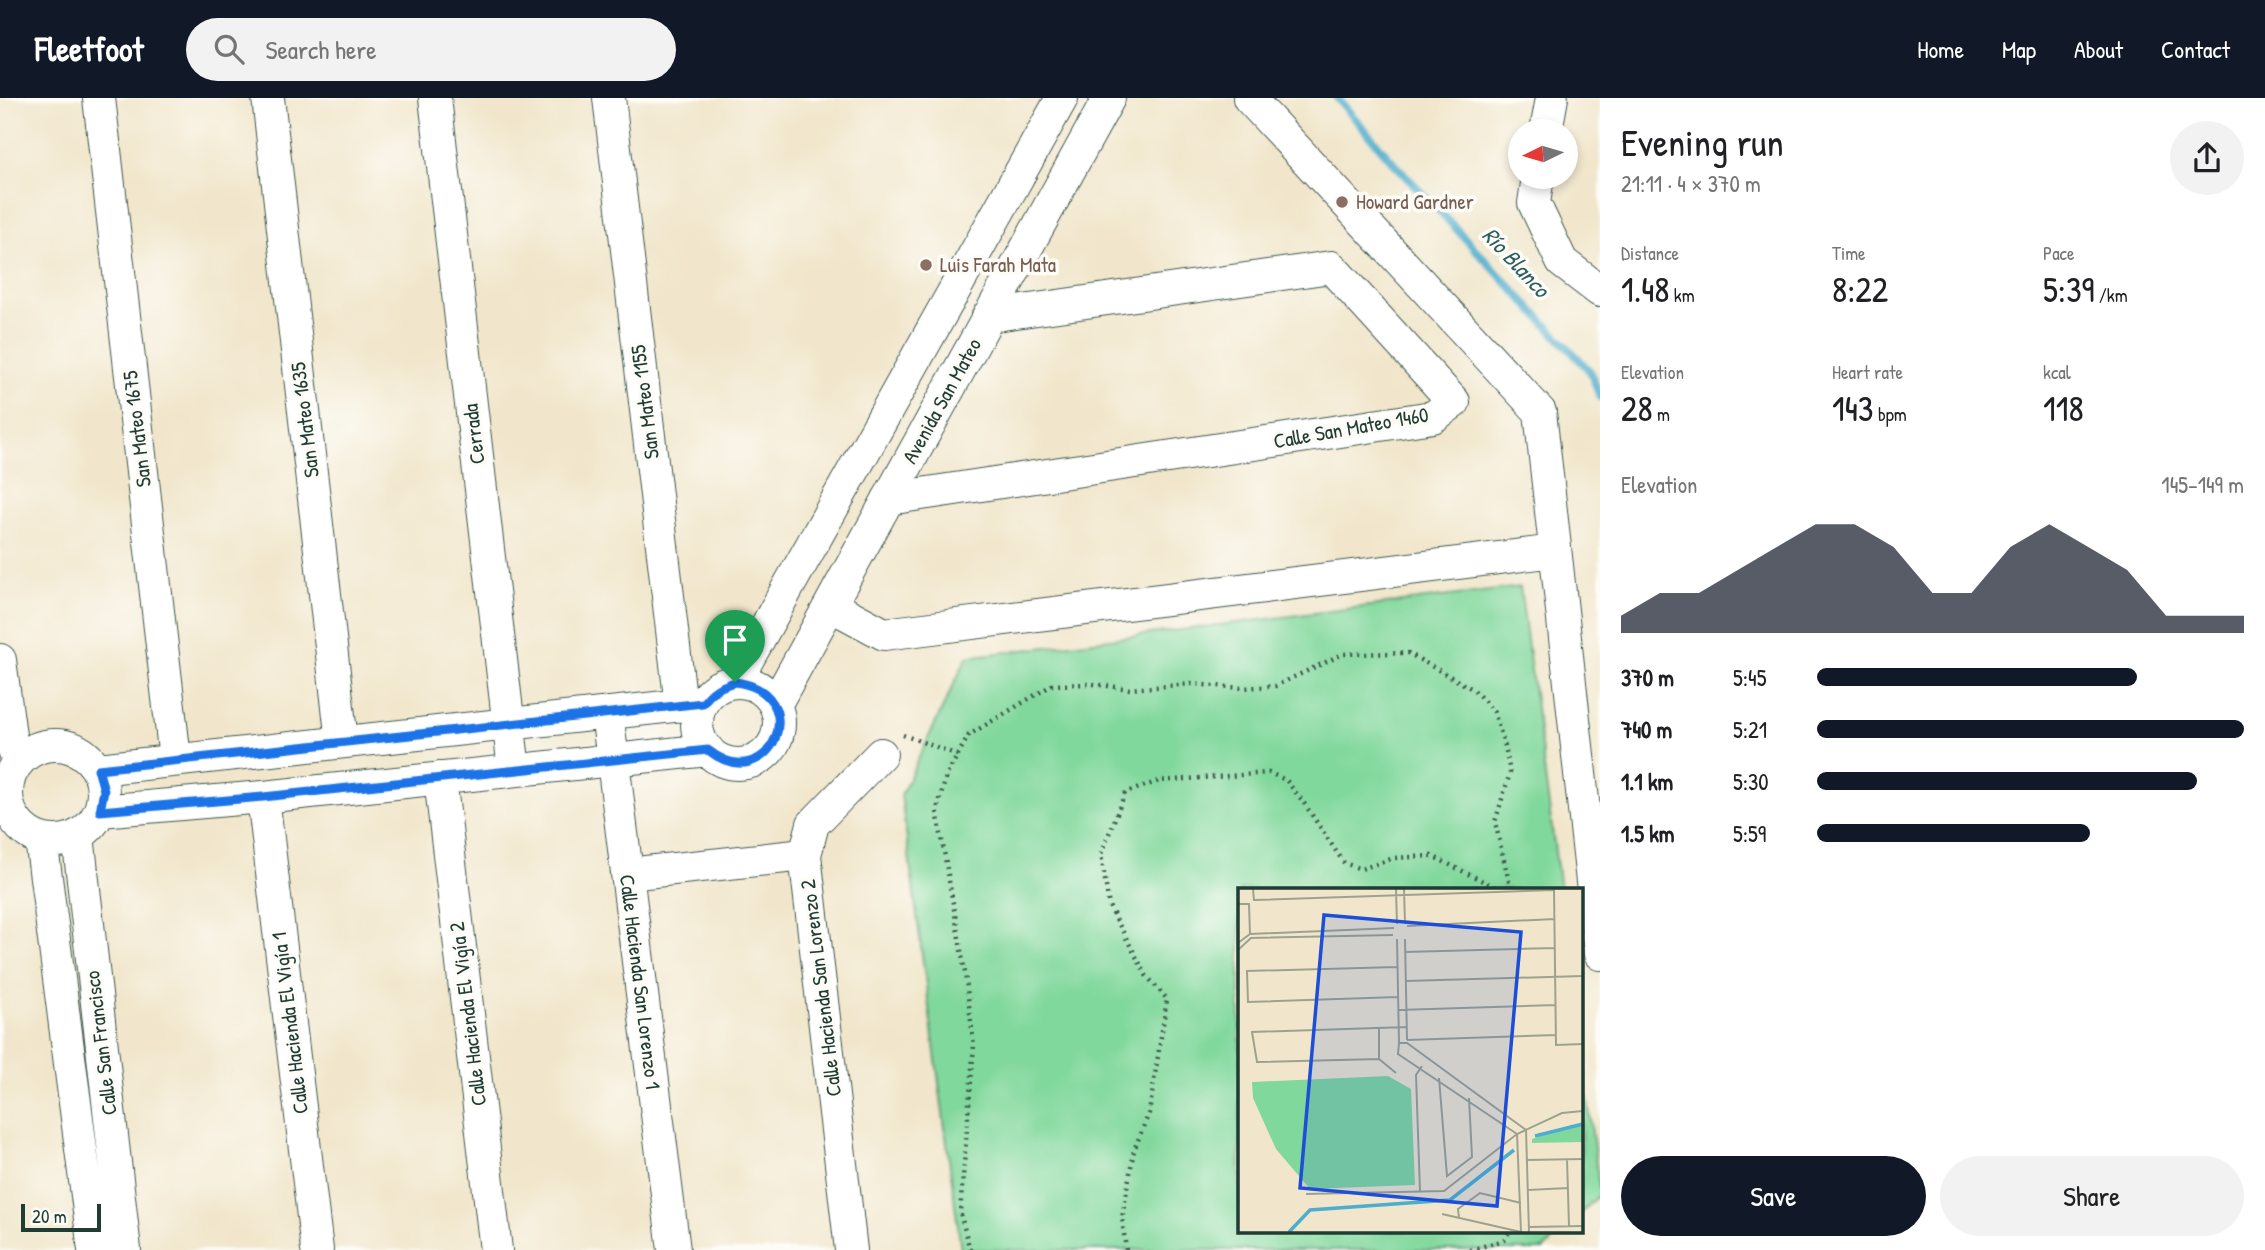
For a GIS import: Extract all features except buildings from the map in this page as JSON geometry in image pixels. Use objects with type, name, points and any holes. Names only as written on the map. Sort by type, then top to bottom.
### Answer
[{"type":"street","name":"San Mateo 1675","points":[[99,98],[175,759]]},
{"type":"street","name":"San Mateo 1635","points":[[268,98],[334,742],[329,790]]},
{"type":"street","name":"Cerrada","points":[[435,98],[514,770]]},
{"type":"street","name":"San Mateo 1155","points":[[609,98],[692,704]]},
{"type":"street","name":"Avenida San Mateo","points":[[735,682],[1062,98]]},
{"type":"street","name":"Avenida San Mateo","points":[[775,705],[1109,98]]},
{"type":"street","points":[[1250,98],[1540,412],[1600,954]]},
{"type":"street","points":[[1548,119],[1552,98]]},
{"type":"street","points":[[1536,189],[1534,203],[1562,262],[1600,291]]},
{"type":"street","name":"Calle San Mateo 1460","points":[[888,499],[1433,417],[1454,402],[1331,267],[988,316]]},
{"type":"street","points":[[830,605],[884,634],[1555,551]]},
{"type":"street","points":[[0,660],[11,743],[7,797],[19,828],[60,841],[78,836],[91,826],[100,811],[104,790],[98,769],[86,755],[70,746],[51,744],[34,749],[10,769]]},
{"type":"street","points":[[98,769],[692,704],[722,685],[735,682],[751,684],[765,692],[775,705],[779,719],[778,734],[772,747],[761,757],[748,763],[733,764],[719,759],[708,750],[701,739],[698,715],[692,704]]},
{"type":"street","name":"Calle Hacienda San Lorenzo 1","points":[[607,713],[674,1250]]},
{"type":"street","points":[[100,811],[263,797],[708,750]]},
{"type":"street","name":"Calle Hacienda San Lorenzo 2","points":[[851,1250],[805,855],[813,824],[881,754]]},
{"type":"street","name":"Calle Hacienda El Vigía 2","points":[[440,778],[496,1250]]},
{"type":"street","name":"Calle Hacienda El Vigía 1","points":[[263,797],[317,1250]]},
{"type":"street","name":"Calle San Francisco","points":[[19,828],[94,1250]]},
{"type":"street","name":"Calle San Francisco","points":[[78,836],[125,1250]]},
{"type":"street","points":[[627,873],[805,855]]},
{"type":"path","points":[[970,1250],[960,1212],[974,1045],[965,973],[937,811],[946,776],[969,735],[1052,685],[1093,684],[1130,689],[1191,684],[1243,688],[1275,686],[1343,654],[1408,653],[1474,690],[1494,712],[1506,746],[1510,773],[1495,822],[1511,888]]},
{"type":"path","points":[[881,754],[899,734],[958,755]]},
{"type":"path","points":[[1126,1250],[1122,1218],[1134,1150],[1149,1113],[1167,999],[1146,975],[1108,906],[1101,854],[1125,793],[1159,781],[1269,773],[1286,780],[1344,863],[1362,869],[1394,858],[1432,856],[1497,888]]},
{"type":"path","points":[[1470,1250],[1504,1240],[1509,1232]]},
{"type":"green space","points":[[1520,587],[1560,888],[1238,888],[1238,1232],[1562,1232],[1543,1250],[961,1250],[901,795],[967,657]]},
{"type":"green space","points":[[1582,1055],[1600,1194],[1582,1212]]},
{"type":"waterway","name":"Río Blanco","points":[[1337,98],[1394,163],[1590,371],[1600,397]]},
{"type":"place","name":"Howard Gardner","points":[[1342,202]]},
{"type":"place","name":"Luis Farah Mata","points":[[926,265]]},
{"type":"route","points":[[735,682],[751,684],[765,692],[775,705],[779,719],[778,734],[772,747],[761,757],[748,763],[733,764],[719,759],[708,750],[263,797],[100,811],[104,790],[98,769],[703,703],[711,692],[722,685],[735,682]]}]
